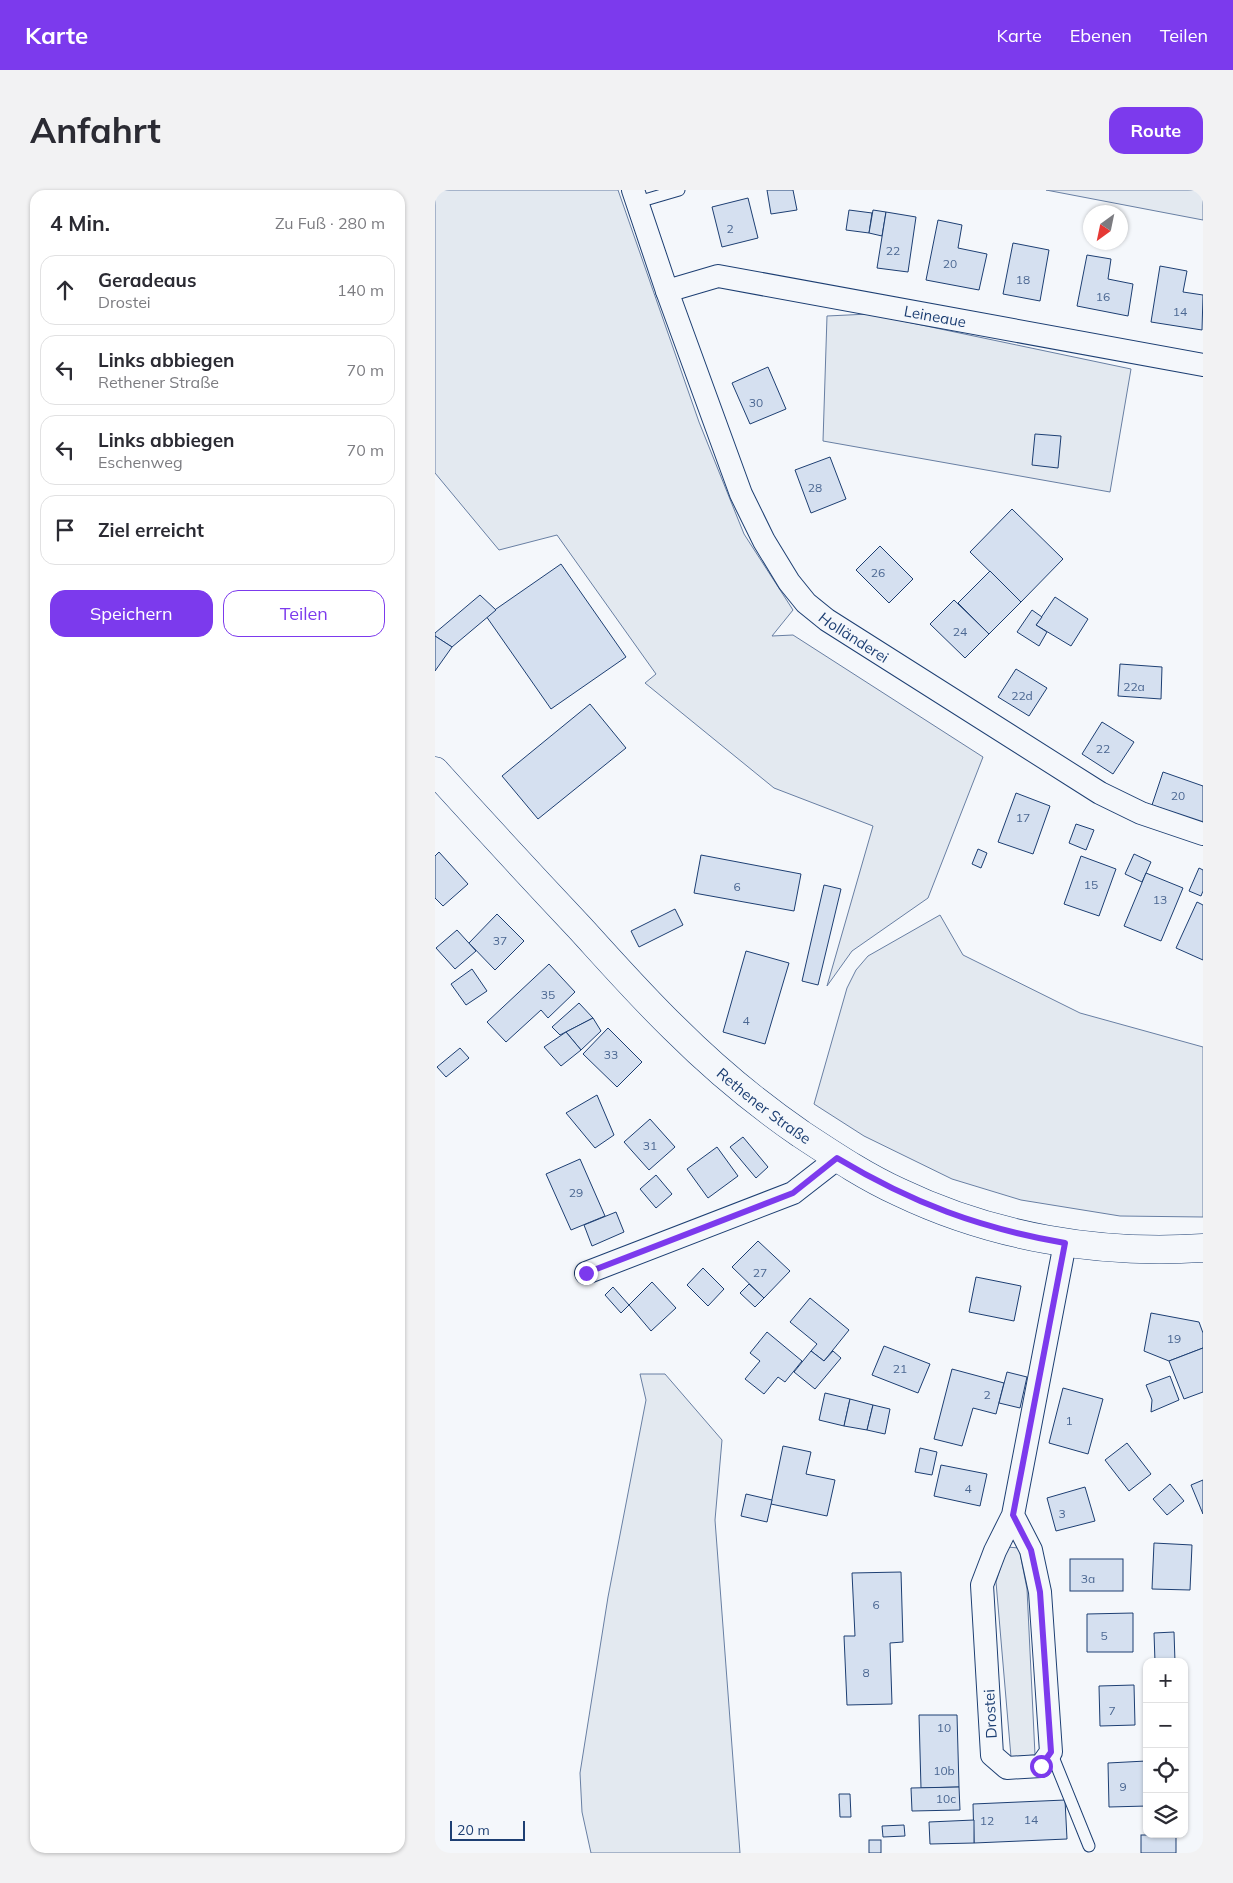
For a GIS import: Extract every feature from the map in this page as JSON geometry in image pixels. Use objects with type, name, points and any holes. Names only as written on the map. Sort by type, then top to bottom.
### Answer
[{"type":"main road","name":"Rethener Straße","points":[[435,771],[674,1029],[748,1095],[837,1158],[899,1192],[958,1217],[1024,1236],[1110,1248],[1202,1252]]},
{"type":"street","name":"Holländerei","points":[[636,196],[667,292],[741,494],[764,541],[789,582],[806,603],[827,620],[1100,793],[1141,813],[1203,834]]},
{"type":"street","name":"Leineaue","points":[[667,292],[718,276],[1203,365]]},
{"type":"street","points":[[586,1273],[793,1193],[837,1158]]},
{"type":"street","name":"Drostei","points":[[1051,1752],[1041,1766],[1007,1768],[992,1755],[982,1586],[995,1551],[1013,1515],[1065,1243]]},
{"type":"street","points":[[1013,1515],[1031,1550],[1040,1592],[1051,1752]]},
{"type":"lane","points":[[636,196],[679,190]]},
{"type":"lane","points":[[1051,1752],[1089,1846]]},
{"type":"shaded area","points":[[435,190],[618,190],[699,422],[744,534],[793,610],[772,636],[793,635],[983,757],[928,898],[852,951],[827,986],[873,826],[774,788],[645,683],[656,674],[557,535],[499,550],[435,473]]},
{"type":"shaded area","points":[[1046,190],[1203,190],[1203,220],[1128,205]]},
{"type":"shaded area","points":[[869,314],[1131,369],[1110,492],[823,441],[827,316]]},
{"type":"shaded area","points":[[940,915],[963,955],[1080,1013],[1203,1047],[1203,1217],[1120,1216],[1021,1200],[952,1179],[864,1136],[814,1104],[847,988],[856,970],[868,956]]},
{"type":"shaded area","points":[[640,1374],[665,1374],[722,1440],[715,1520],[740,1853],[591,1853],[582,1812],[580,1773],[608,1597],[646,1400]]},
{"type":"shaded area","points":[[1007,1547],[1019,1548],[1027,1589],[1035,1755],[1011,1757],[996,1582]]},
{"type":"building","points":[[767,190],[793,190],[797,210],[771,214]]},
{"type":"building","points":[[748,198],[758,238],[722,247],[712,207]]},
{"type":"building","points":[[849,210],[872,213],[869,233],[846,230]]},
{"type":"building","points":[[873,210],[886,212],[882,236],[869,233]]},
{"type":"building","points":[[886,212],[916,217],[908,272],[877,268]]},
{"type":"building","points":[[938,220],[962,225],[958,248],[987,254],[979,290],[926,280]]},
{"type":"building","points":[[1013,243],[1049,250],[1040,301],[1003,294]]},
{"type":"building","points":[[1087,255],[1111,259],[1108,279],[1133,284],[1128,316],[1077,306]]},
{"type":"building","points":[[1160,266],[1187,271],[1183,292],[1203,295],[1202,330],[1151,322]]},
{"type":"building","points":[[768,367],[786,409],[750,424],[732,383]]},
{"type":"building","points":[[1035,434],[1061,436],[1058,468],[1032,465]]},
{"type":"building","points":[[830,457],[846,499],[811,513],[795,470]]},
{"type":"building","points":[[1012,509],[1063,559],[1021,602],[970,552]]},
{"type":"building","points":[[880,546],[913,579],[889,603],[856,570]]},
{"type":"building","points":[[561,564],[626,657],[551,709],[486,616]]},
{"type":"building","points":[[990,571],[1021,602],[989,634],[958,603]]},
{"type":"building","points":[[480,595],[496,610],[452,647],[435,636],[435,633]]},
{"type":"building","points":[[1055,597],[1088,619],[1071,646],[1036,625]]},
{"type":"building","points":[[954,600],[989,634],[965,658],[930,624]]},
{"type":"building","points":[[1032,610],[1042,617],[1036,625],[1047,632],[1039,646],[1017,632]]},
{"type":"building","points":[[435,636],[452,647],[435,671]]},
{"type":"building","points":[[1120,664],[1162,667],[1161,699],[1118,696]]},
{"type":"building","points":[[1016,669],[1047,688],[1029,716],[998,697]]},
{"type":"building","points":[[590,704],[626,748],[538,819],[502,776]]},
{"type":"building","points":[[1102,722],[1134,742],[1113,774],[1082,754]]},
{"type":"building","points":[[1163,772],[1203,786],[1203,823],[1152,805]]},
{"type":"building","points":[[1016,793],[1050,806],[1033,854],[998,842]]},
{"type":"building","points":[[1076,824],[1094,830],[1086,850],[1069,843]]},
{"type":"building","points":[[978,849],[987,853],[981,868],[972,864]]},
{"type":"building","points":[[439,852],[468,884],[443,906],[435,898],[435,856]]},
{"type":"building","points":[[1134,854],[1151,862],[1142,882],[1125,874]]},
{"type":"building","points":[[701,855],[801,874],[794,911],[694,893]]},
{"type":"building","points":[[1081,856],[1116,869],[1099,916],[1064,904]]},
{"type":"building","points":[[1199,868],[1203,870],[1203,891],[1201,896],[1189,891]]},
{"type":"building","points":[[1146,873],[1183,888],[1161,941],[1124,926]]},
{"type":"building","points":[[824,885],[841,889],[818,985],[802,981]]},
{"type":"building","points":[[1197,902],[1203,905],[1203,960],[1176,948]]},
{"type":"building","points":[[675,909],[683,925],[639,947],[631,931]]},
{"type":"building","points":[[497,914],[524,941],[495,970],[469,943]]},
{"type":"building","points":[[457,930],[476,951],[455,969],[436,948]]},
{"type":"building","points":[[746,951],[789,963],[765,1044],[723,1032]]},
{"type":"building","points":[[549,964],[575,992],[548,1018],[541,1010],[506,1042],[487,1022]]},
{"type":"building","points":[[472,969],[487,991],[466,1005],[451,984]]},
{"type":"building","points":[[579,1003],[593,1018],[560,1035],[552,1027]]},
{"type":"building","points":[[593,1018],[601,1031],[581,1050],[566,1032]]},
{"type":"building","points":[[608,1028],[642,1062],[617,1087],[583,1054]]},
{"type":"building","points":[[566,1032],[581,1050],[561,1066],[544,1047]]},
{"type":"building","points":[[460,1048],[469,1058],[446,1077],[437,1067]]},
{"type":"building","points":[[597,1095],[614,1135],[595,1148],[566,1113]]},
{"type":"building","points":[[650,1119],[675,1147],[649,1170],[624,1142]]},
{"type":"building","points":[[743,1137],[768,1167],[756,1178],[730,1147]]},
{"type":"building","points":[[717,1147],[738,1176],[708,1198],[687,1169]]},
{"type":"building","points":[[580,1159],[605,1216],[571,1230],[546,1174]]},
{"type":"building","points":[[656,1175],[672,1194],[656,1208],[640,1189]]},
{"type":"building","points":[[616,1212],[624,1232],[592,1246],[584,1225]]},
{"type":"building","points":[[758,1241],[790,1271],[764,1298],[732,1267]]},
{"type":"building","points":[[703,1268],[724,1289],[708,1306],[687,1285]]},
{"type":"building","points":[[976,1277],[1021,1286],[1014,1321],[969,1312]]},
{"type":"building","points":[[652,1282],[676,1308],[651,1331],[629,1305]]},
{"type":"building","points":[[749,1284],[764,1298],[755,1307],[740,1293]]},
{"type":"building","points":[[613,1287],[629,1305],[621,1313],[605,1295]]},
{"type":"building","points":[[810,1298],[849,1330],[824,1361],[811,1351],[817,1344],[790,1322]]},
{"type":"building","points":[[1151,1313],[1199,1322],[1203,1333],[1203,1348],[1169,1361],[1144,1351]]},
{"type":"building","points":[[767,1332],[802,1361],[785,1382],[778,1377],[764,1394],[745,1379],[760,1361],[750,1353]]},
{"type":"building","points":[[884,1346],[930,1364],[918,1393],[872,1375]]},
{"type":"building","points":[[1203,1348],[1203,1392],[1184,1399],[1169,1361]]},
{"type":"building","points":[[811,1351],[824,1361],[833,1351],[841,1358],[815,1389],[794,1372]]},
{"type":"building","points":[[952,1369],[1004,1383],[996,1414],[973,1408],[962,1446],[934,1439]]},
{"type":"building","points":[[1007,1372],[1027,1377],[1020,1408],[999,1403]]},
{"type":"building","points":[[1170,1376],[1179,1400],[1151,1412],[1152,1400],[1146,1385]]},
{"type":"building","points":[[1063,1388],[1103,1399],[1088,1454],[1049,1443]]},
{"type":"building","points":[[825,1393],[850,1399],[844,1426],[819,1420]]},
{"type":"building","points":[[850,1399],[873,1405],[867,1430],[844,1426]]},
{"type":"building","points":[[873,1405],[890,1409],[885,1434],[867,1430]]},
{"type":"building","points":[[1127,1443],[1151,1474],[1129,1491],[1105,1460]]},
{"type":"building","points":[[783,1446],[811,1452],[806,1474],[835,1480],[827,1516],[771,1504]]},
{"type":"building","points":[[920,1448],[937,1452],[932,1475],[915,1472]]},
{"type":"building","points":[[941,1465],[987,1474],[980,1506],[934,1496]]},
{"type":"building","points":[[1203,1480],[1203,1514],[1191,1485]]},
{"type":"building","points":[[1170,1484],[1184,1501],[1167,1515],[1153,1499]]},
{"type":"building","points":[[1085,1487],[1095,1521],[1056,1531],[1047,1498]]},
{"type":"building","points":[[746,1494],[772,1500],[767,1522],[741,1516]]},
{"type":"building","points":[[1154,1543],[1192,1545],[1190,1590],[1152,1589]]},
{"type":"building","points":[[1070,1559],[1123,1559],[1123,1591],[1070,1591]]},
{"type":"building","points":[[901,1572],[903,1642],[890,1643],[892,1704],[847,1705],[844,1636],[855,1636],[852,1573]]},
{"type":"building","points":[[1133,1613],[1133,1652],[1087,1652],[1087,1614]]},
{"type":"building","points":[[1174,1632],[1175,1658],[1155,1658],[1154,1633]]},
{"type":"building","points":[[1134,1685],[1135,1725],[1100,1726],[1099,1686]]},
{"type":"building","points":[[919,1715],[957,1715],[959,1787],[921,1788]]},
{"type":"building","points":[[1143,1761],[1143,1806],[1109,1807],[1108,1763]]},
{"type":"building","points":[[959,1787],[960,1810],[912,1811],[911,1788]]},
{"type":"building","points":[[839,1794],[850,1794],[851,1817],[840,1817]]},
{"type":"building","points":[[1065,1800],[1067,1839],[974,1843],[973,1804]]},
{"type":"building","points":[[974,1820],[974,1843],[930,1844],[929,1822]]},
{"type":"building","points":[[904,1825],[905,1836],[883,1837],[882,1826]]},
{"type":"building","points":[[1141,1835],[1143,1835],[1143,1838],[1176,1838],[1176,1853],[1141,1853]]},
{"type":"building","points":[[869,1840],[881,1840],[881,1853],[869,1853]]},
{"type":"route","points":[[586,1273],[793,1193],[837,1158],[899,1192],[958,1217],[1024,1236],[1065,1243],[1013,1515],[1031,1550],[1040,1592],[1051,1752],[1041,1766]]}]
